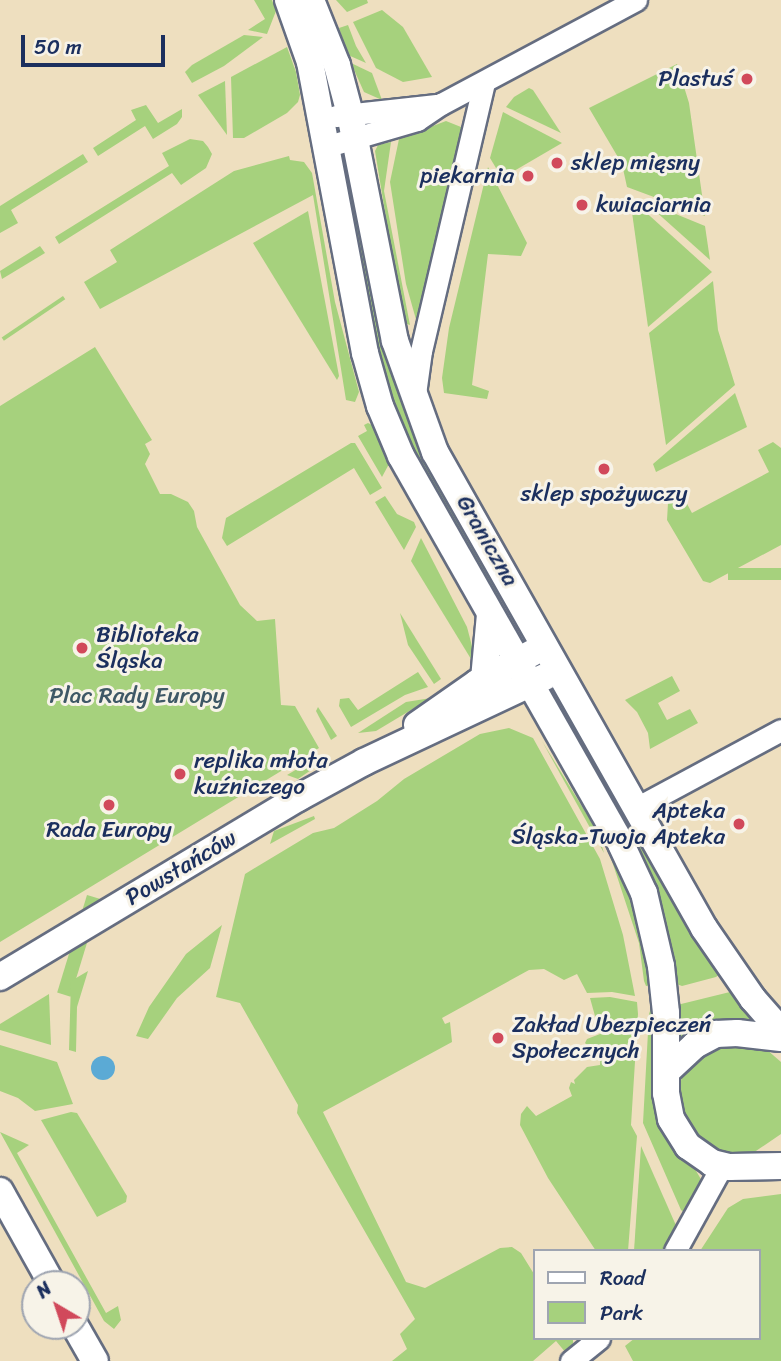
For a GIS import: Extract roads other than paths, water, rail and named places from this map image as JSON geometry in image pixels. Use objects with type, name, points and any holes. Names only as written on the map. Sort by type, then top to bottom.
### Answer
[{"type":"street","name":"Graniczna","points":[[288,0],[310,62],[328,146],[365,354],[380,405],[401,456],[626,853],[644,893],[661,966],[666,1013],[667,1103],[673,1124],[696,1154],[722,1166]]},
{"type":"street","name":"Graniczna","points":[[311,0],[337,65],[353,126],[381,280],[414,399],[435,452],[638,807],[710,939],[753,999],[781,1031]]},
{"type":"street","points":[[322,118],[353,126],[408,125],[441,104],[636,0]]},
{"type":"street","points":[[414,399],[421,351],[484,82]]},
{"type":"street","points":[[328,146],[353,126]]},
{"type":"street","name":"Graniczna","points":[[484,679],[490,614]]},
{"type":"street","name":"Powstańców","points":[[364,762],[484,679],[546,645]]},
{"type":"street","name":"Powstańców","points":[[0,977],[270,814],[364,762],[531,685],[559,669]]},
{"type":"street","points":[[638,807],[781,730]]},
{"type":"street","points":[[666,1072],[695,1045],[716,1034],[737,1033],[781,1038]]},
{"type":"street","points":[[677,1249],[722,1166],[771,1166],[781,1145]]},
{"type":"street","points":[[0,1191],[44,1270]]},
{"type":"street","points":[[83,1340],[94,1361]]},
{"type":"street","points":[[571,1361],[597,1340]]},
{"type":"water","points":[[103,1056],[112,1059],[115,1068],[112,1077],[103,1080],[94,1077],[91,1068],[94,1059]]},
{"type":"place","name":"Plastuś","points":[[747,79]]},
{"type":"place","name":"sklep mięsny","points":[[557,163]]},
{"type":"place","name":"piekarnia","points":[[528,176]]},
{"type":"place","name":"kwiaciarnia","points":[[582,205]]},
{"type":"place","name":"sklep spożywczy","points":[[604,469]]},
{"type":"place","name":"Biblioteka Śląska","points":[[82,648]]},
{"type":"place","name":"replika młota kuźniczego","points":[[180,774]]},
{"type":"place","name":"Rada Europy","points":[[109,805]]},
{"type":"place","name":"Apteka Śląska-Twoja Apteka","points":[[739,824]]},
{"type":"place","name":"Zakład Ubezpieczeń Społecznych","points":[[498,1038]]},
{"type":"park label","name":"Plac Rady Europy","points":[[137,696]]}]
